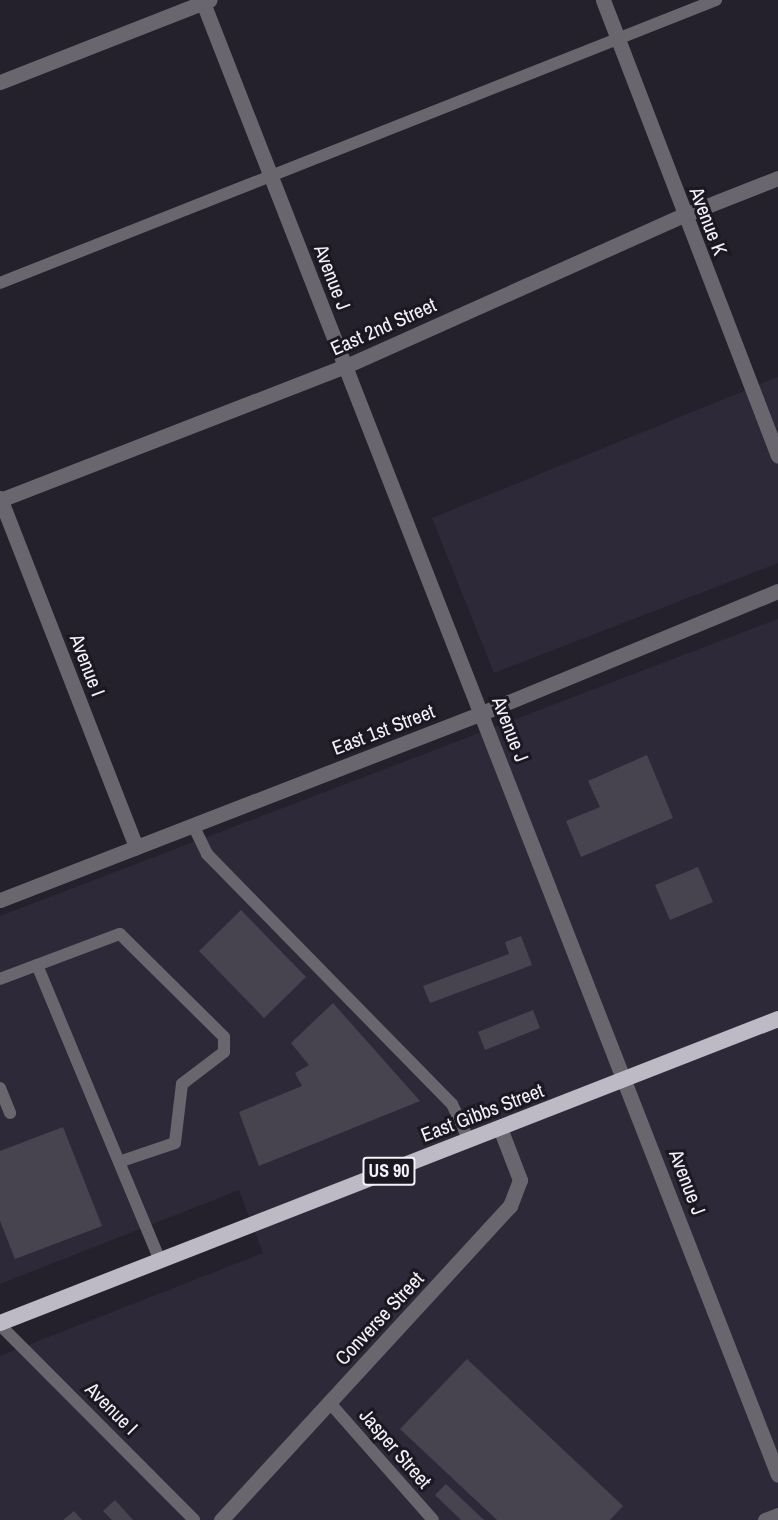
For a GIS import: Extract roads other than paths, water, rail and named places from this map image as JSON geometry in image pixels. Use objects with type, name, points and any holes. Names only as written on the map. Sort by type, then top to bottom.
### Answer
[{"type":"highway","name":"East Gibbs Street","points":[[0,1324],[778,1019]]},
{"type":"street","name":"Avenue K","points":[[603,0],[778,456]]},
{"type":"street","points":[[0,82],[205,1]]},
{"type":"street","name":"Avenue J","points":[[205,1],[272,178],[626,1079],[778,1475]]},
{"type":"street","name":"East 2nd Street","points":[[0,499],[346,366],[684,215],[778,178]]},
{"type":"street","name":"Avenue I","points":[[0,499],[136,847]]},
{"type":"street","name":"East 1st Street","points":[[0,900],[482,713],[778,591]]},
{"type":"street","name":"Converse Street","points":[[221,1520],[510,1206],[520,1180],[500,1128]]},
{"type":"street","points":[[765,1520],[778,1515]]},
{"type":"lane","points":[[0,283],[272,178],[716,0]]},
{"type":"lane","points":[[193,825],[207,854],[452,1104],[469,1140]]},
{"type":"lane","points":[[0,979],[120,934],[224,1037],[224,1052],[182,1084],[175,1143],[119,1162]]},
{"type":"lane","points":[[37,965],[160,1261]]},
{"type":"lane","points":[[0,1088],[10,1113]]},
{"type":"lane","name":"Avenue I","points":[[0,1324],[194,1520]]},
{"type":"lane","name":"Jasper Street","points":[[329,1402],[433,1520]]}]
